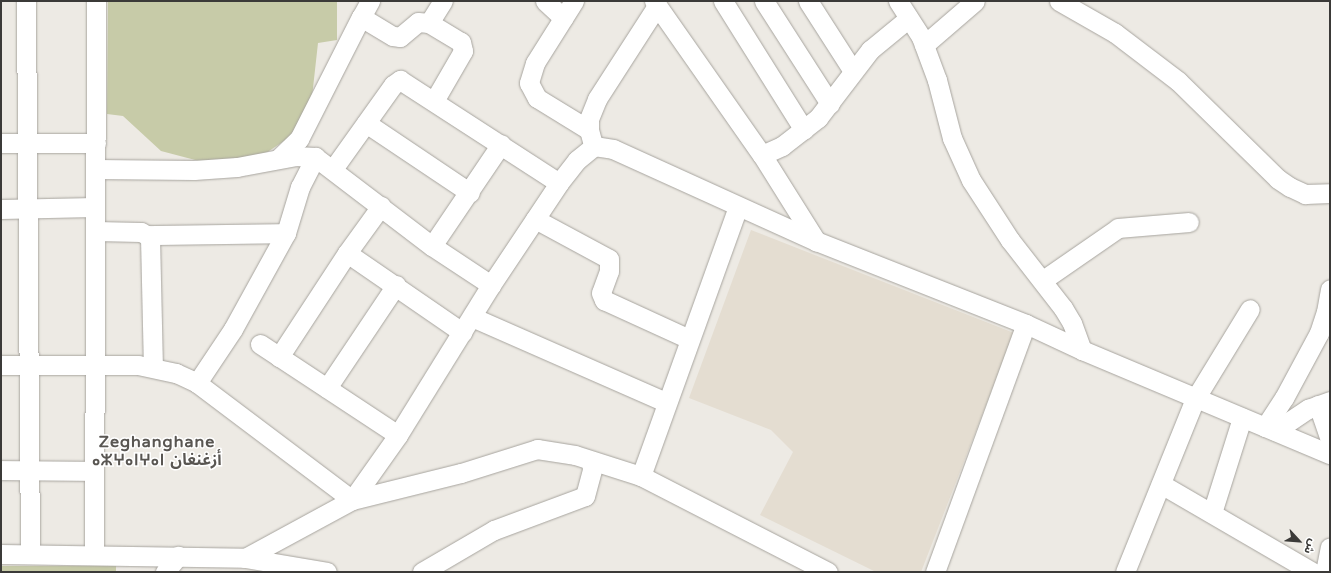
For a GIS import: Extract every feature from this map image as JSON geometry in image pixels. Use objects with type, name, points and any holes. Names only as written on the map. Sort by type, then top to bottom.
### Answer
[{"type":"street","points":[[26,1],[30,554]]},
{"type":"street","points":[[94,555],[96,1]]},
{"type":"street","points":[[429,23],[443,1]]},
{"type":"street","points":[[545,1],[563,18]]},
{"type":"street","points":[[574,1],[535,63],[530,83],[536,98],[591,138],[816,241],[1026,324],[1082,350],[1330,454]]},
{"type":"street","points":[[723,1],[804,130]]},
{"type":"street","points":[[764,1],[830,104]]},
{"type":"street","points":[[808,1],[853,71]]},
{"type":"street","points":[[898,1],[924,45],[952,138],[971,180],[1010,240],[1043,280],[1072,323],[1082,350]]},
{"type":"street","points":[[924,45],[975,1]]},
{"type":"street","points":[[1059,1],[1115,33],[1178,81],[1274,175],[1290,187],[1306,194],[1330,193]]},
{"type":"street","points":[[352,500],[398,435],[491,285],[591,138],[597,99],[656,4],[762,155],[816,241]]},
{"type":"street","points":[[279,158],[299,139],[366,9],[398,38],[413,24],[429,23],[459,39],[463,46],[459,58],[434,101]]},
{"type":"street","points":[[762,155],[782,146],[804,130],[830,104],[853,71],[879,41],[909,18]]},
{"type":"street","points":[[333,169],[398,80],[404,81],[559,183]]},
{"type":"street","points":[[366,123],[470,193]]},
{"type":"street","points":[[1,143],[96,143]]},
{"type":"street","points":[[432,246],[470,193],[500,144]]},
{"type":"street","points":[[95,168],[194,170],[237,168],[279,158],[306,155],[315,157],[333,169],[432,246],[491,285]]},
{"type":"street","points":[[196,383],[233,329],[286,233],[300,187],[315,157]]},
{"type":"street","points":[[279,357],[347,253],[381,206]]},
{"type":"street","points":[[641,476],[666,402],[738,206]]},
{"type":"street","points":[[1,209],[95,207]]},
{"type":"street","points":[[535,219],[608,259],[610,271],[601,293],[604,300],[689,339]]},
{"type":"street","points":[[1043,280],[1118,228],[1189,222]]},
{"type":"street","points":[[95,231],[141,232],[148,235],[286,233]]},
{"type":"street","points":[[148,235],[151,240],[153,367]]},
{"type":"street","points":[[347,253],[396,285],[462,332]]},
{"type":"street","points":[[327,388],[396,285]]},
{"type":"street","points":[[1270,429],[1284,398],[1319,333],[1326,312],[1330,289]]},
{"type":"street","points":[[1125,572],[1162,484],[1195,398],[1250,309]]},
{"type":"street","points":[[472,316],[666,402]]},
{"type":"street","points":[[935,572],[1026,324]]},
{"type":"street","points":[[260,344],[398,435]]},
{"type":"street","points":[[1,365],[95,365],[153,367],[176,373],[196,383],[352,500]]},
{"type":"street","points":[[1270,429],[1324,403],[1330,439]]},
{"type":"street","points":[[1212,513],[1242,418]]},
{"type":"street","points":[[245,558],[352,500],[461,473],[537,449],[575,455],[641,476],[828,572]]},
{"type":"street","points":[[422,572],[494,530],[585,496],[592,469],[591,461]]},
{"type":"street","points":[[1,470],[94,471]]},
{"type":"street","points":[[1162,484],[1312,572]]},
{"type":"street","points":[[1325,572],[1330,547]]},
{"type":"street","points":[[1,554],[245,558],[279,569],[327,572]]},
{"type":"street","points":[[165,572],[178,556]]},
{"type":"shaded area","points":[[751,230],[1014,333],[921,572],[876,572],[760,515],[793,452],[771,430],[689,398]]},
{"type":"green space","points":[[108,1],[337,1],[337,40],[318,43],[312,97],[290,137],[260,157],[199,161],[161,151],[123,116],[107,114]]},
{"type":"green space","points":[[1,566],[116,566],[116,572],[1,572]]},
{"type":"district","name":"Zeghanghane ⴰⵣⵖⴰⵏⵖⴰⵏ أزغنغان","points":[[157,451]]}]
